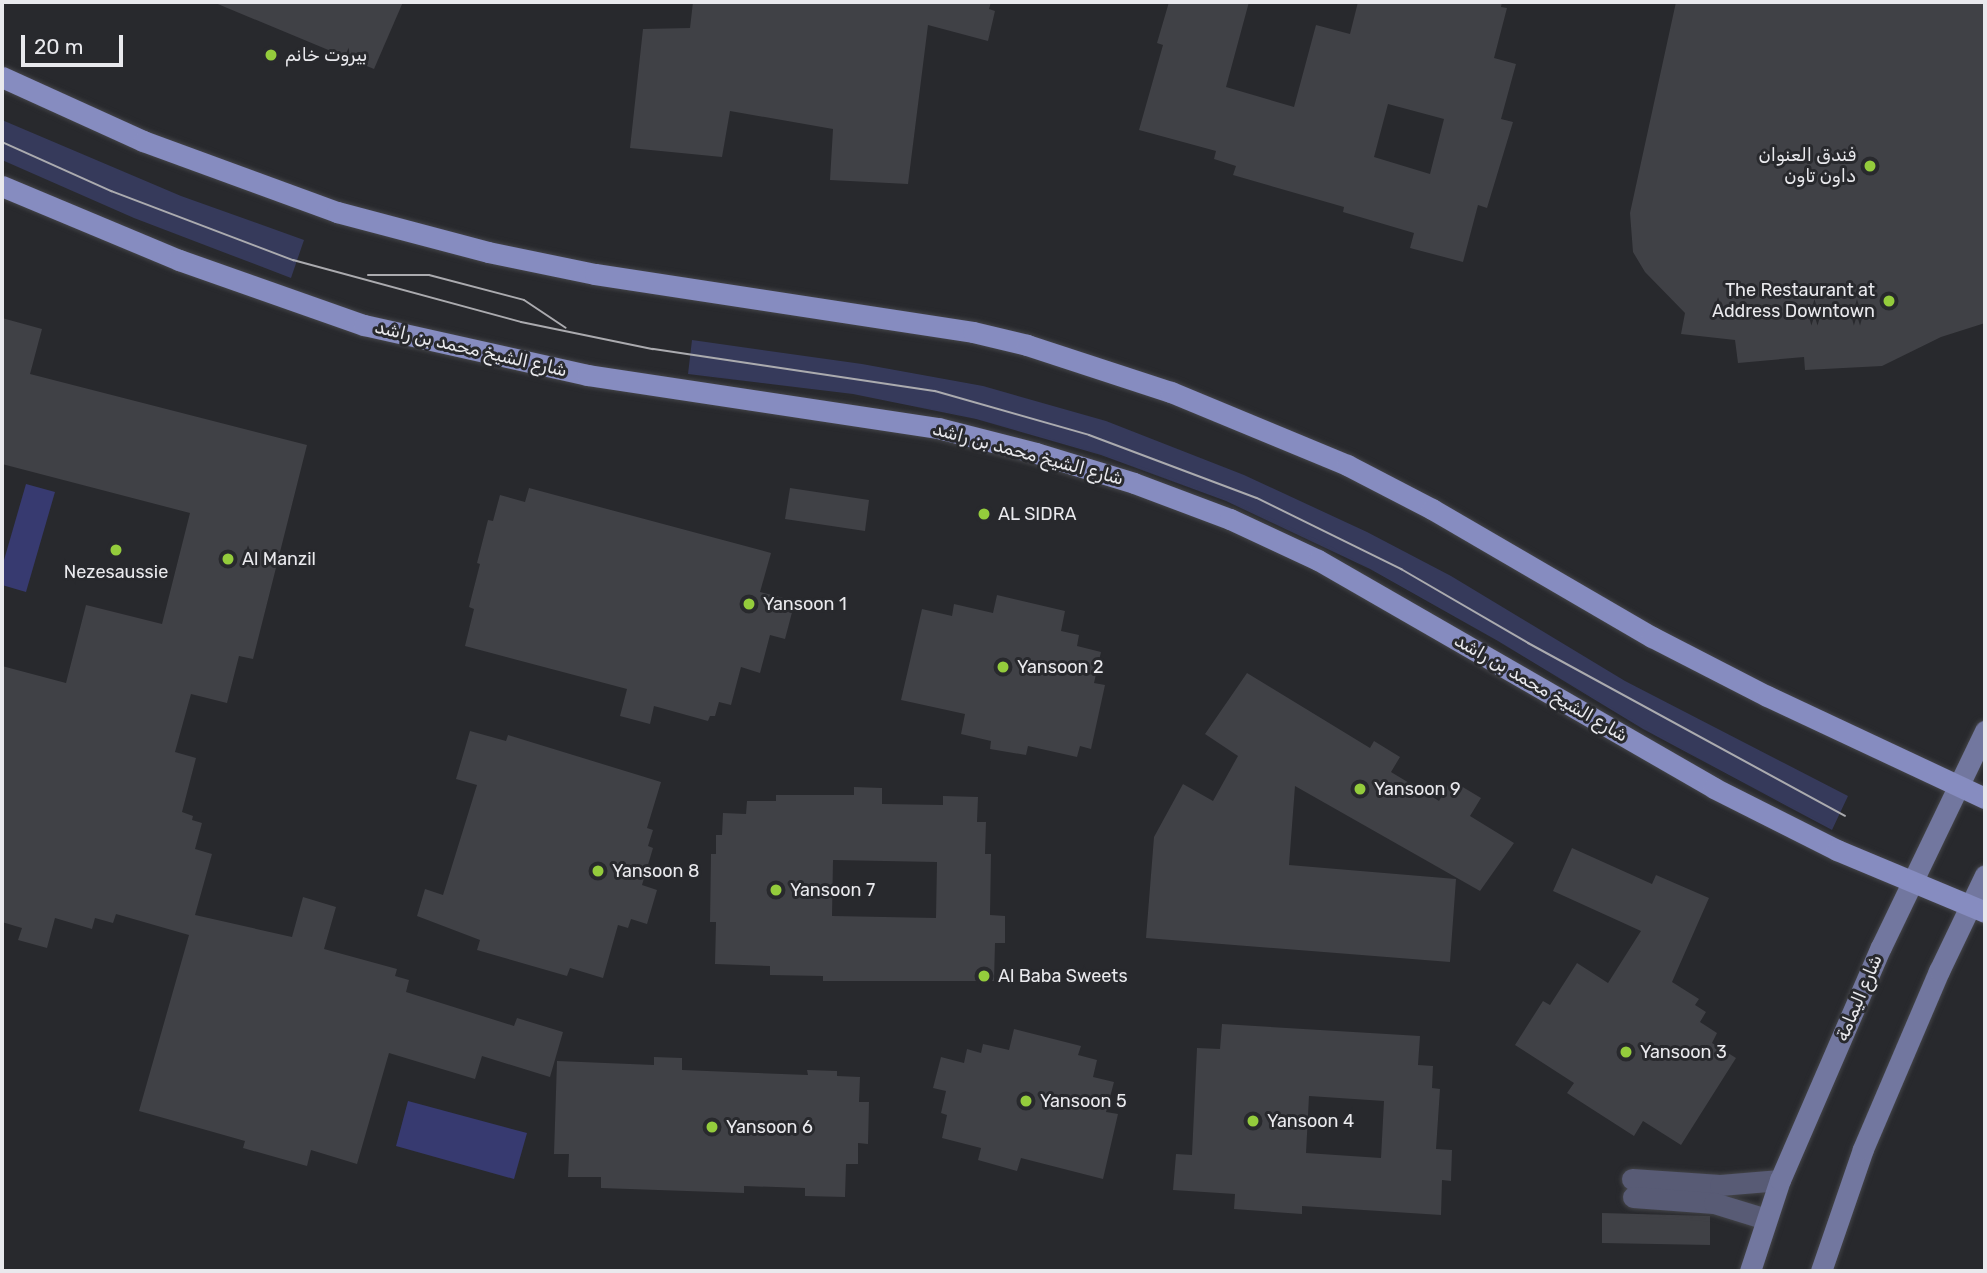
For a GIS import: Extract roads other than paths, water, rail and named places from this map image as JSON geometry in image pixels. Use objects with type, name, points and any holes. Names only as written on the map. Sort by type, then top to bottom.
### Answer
[{"type":"main road","points":[[2,77],[142,141],[337,212],[488,253],[595,274],[973,332],[1027,345],[1171,392],[1260,427],[1359,472],[1432,509],[1652,637],[1985,798]]},
{"type":"main road","name":"شارع الشيخ محمد بن راشد","points":[[2,186],[179,260],[364,325],[587,375],[938,428],[1037,453],[1134,483],[1230,519],[1318,560],[1714,788],[1838,850],[1977,909]]},
{"type":"street","name":"شارع اليمامة","points":[[1750,1271],[1780,1180],[1881,947],[1985,731]]},
{"type":"street","points":[[1821,1271],[1863,1149],[1977,909],[1985,875]]},
{"type":"street","points":[[1766,1219],[1714,1203],[1632,1188],[1780,1180]]},
{"type":"tram line","points":[[2,142],[111,191],[293,260],[521,322],[653,349],[935,391],[1089,435],[1257,498],[1401,569],[1528,643],[1845,816]]},
{"type":"tram line","points":[[368,275],[429,275],[524,300],[566,328]]},
{"type":"place","name":"بيروت خانم","points":[[271,55]]},
{"type":"place","name":"فندق العنوان داون تاون","points":[[1870,166]]},
{"type":"place","name":"The Restaurant at Address Downtown","points":[[1889,301]]},
{"type":"place","name":"AL SIDRA","points":[[984,514]]},
{"type":"place","name":"Nezesaussie","points":[[116,550]]},
{"type":"place","name":"Al Manzil","points":[[228,559]]},
{"type":"place","name":"Yansoon 1","points":[[749,604]]},
{"type":"place","name":"Yansoon 2","points":[[1003,667]]},
{"type":"place","name":"Yansoon 9","points":[[1360,789]]},
{"type":"place","name":"Yansoon 8","points":[[598,871]]},
{"type":"place","name":"Yansoon 7","points":[[776,890]]},
{"type":"place","name":"Al Baba Sweets","points":[[984,976]]},
{"type":"place","name":"Yansoon 3","points":[[1626,1052]]},
{"type":"place","name":"Yansoon 5","points":[[1026,1101]]},
{"type":"place","name":"Yansoon 4","points":[[1253,1121]]},
{"type":"place","name":"Yansoon 6","points":[[712,1127]]}]
